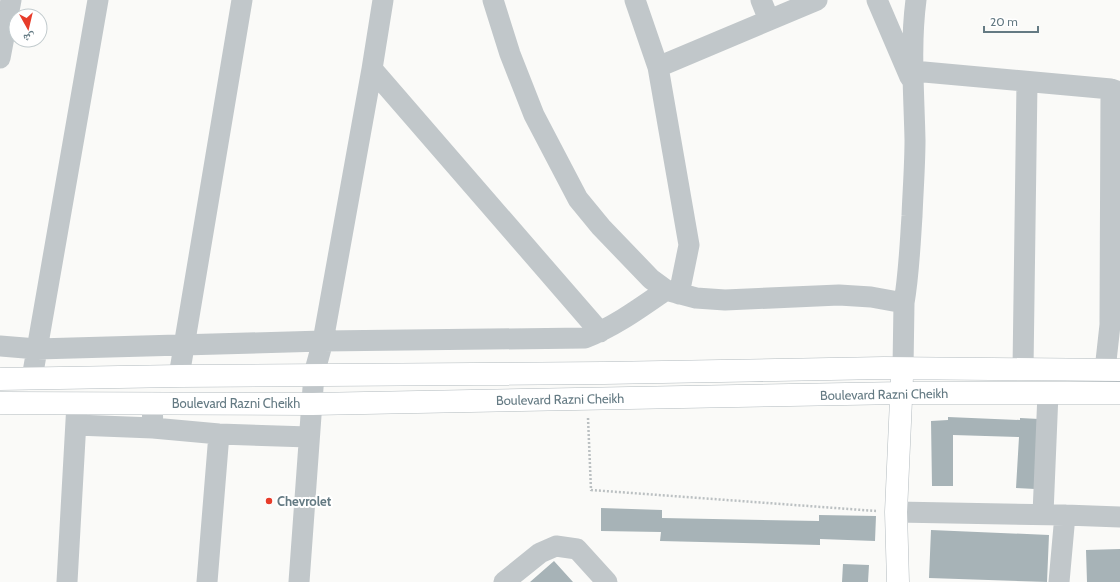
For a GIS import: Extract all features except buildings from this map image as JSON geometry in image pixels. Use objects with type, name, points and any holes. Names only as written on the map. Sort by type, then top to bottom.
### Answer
[{"type":"main road","name":"Boulevard Razni Cheikh","points":[[0,379],[314,374],[596,373],[903,368],[1113,370]]},
{"type":"main road","points":[[898,582],[896,512],[903,368]]},
{"type":"main road","name":"Boulevard Razni Cheikh","points":[[0,403],[77,402],[312,404],[902,393],[1120,393]]},
{"type":"street","points":[[0,58],[11,0]]},
{"type":"street","points":[[32,378],[98,0]]},
{"type":"street","points":[[180,376],[242,0]]},
{"type":"street","points":[[299,582],[314,374],[322,341],[372,69],[383,0]]},
{"type":"street","points":[[493,0],[510,54],[534,115],[578,199],[651,279],[672,292],[696,298],[725,300],[856,296],[904,303]]},
{"type":"street","points":[[0,346],[37,349],[322,341],[584,338],[600,332],[621,321],[672,292],[689,245],[658,67],[635,0]]},
{"type":"street","points":[[761,0],[769,20]]},
{"type":"street","points":[[658,67],[818,0]]},
{"type":"street","points":[[877,0],[913,77]]},
{"type":"street","points":[[903,368],[904,303],[908,279],[915,141],[913,77],[914,20],[916,0]]},
{"type":"street","points":[[372,69],[600,332]]},
{"type":"street","points":[[913,77],[1027,82],[1116,91],[1115,325],[1113,370]]},
{"type":"street","points":[[1023,369],[1027,82]]},
{"type":"street","points":[[1043,514],[1048,393]]},
{"type":"street","points":[[67,582],[77,402]]},
{"type":"street","points":[[152,403],[153,428]]},
{"type":"street","points":[[76,425],[153,428],[219,434],[309,437]]},
{"type":"street","points":[[208,582],[219,434]]},
{"type":"street","points":[[896,512],[1043,514],[1120,517]]},
{"type":"street","points":[[1059,582],[1065,515]]},
{"type":"street","points":[[504,582],[540,553],[556,546],[577,549],[606,582]]},
{"type":"path","points":[[587,399],[591,490],[896,512]]},
{"type":"place","name":"Chevrolet","points":[[269,501]]}]
